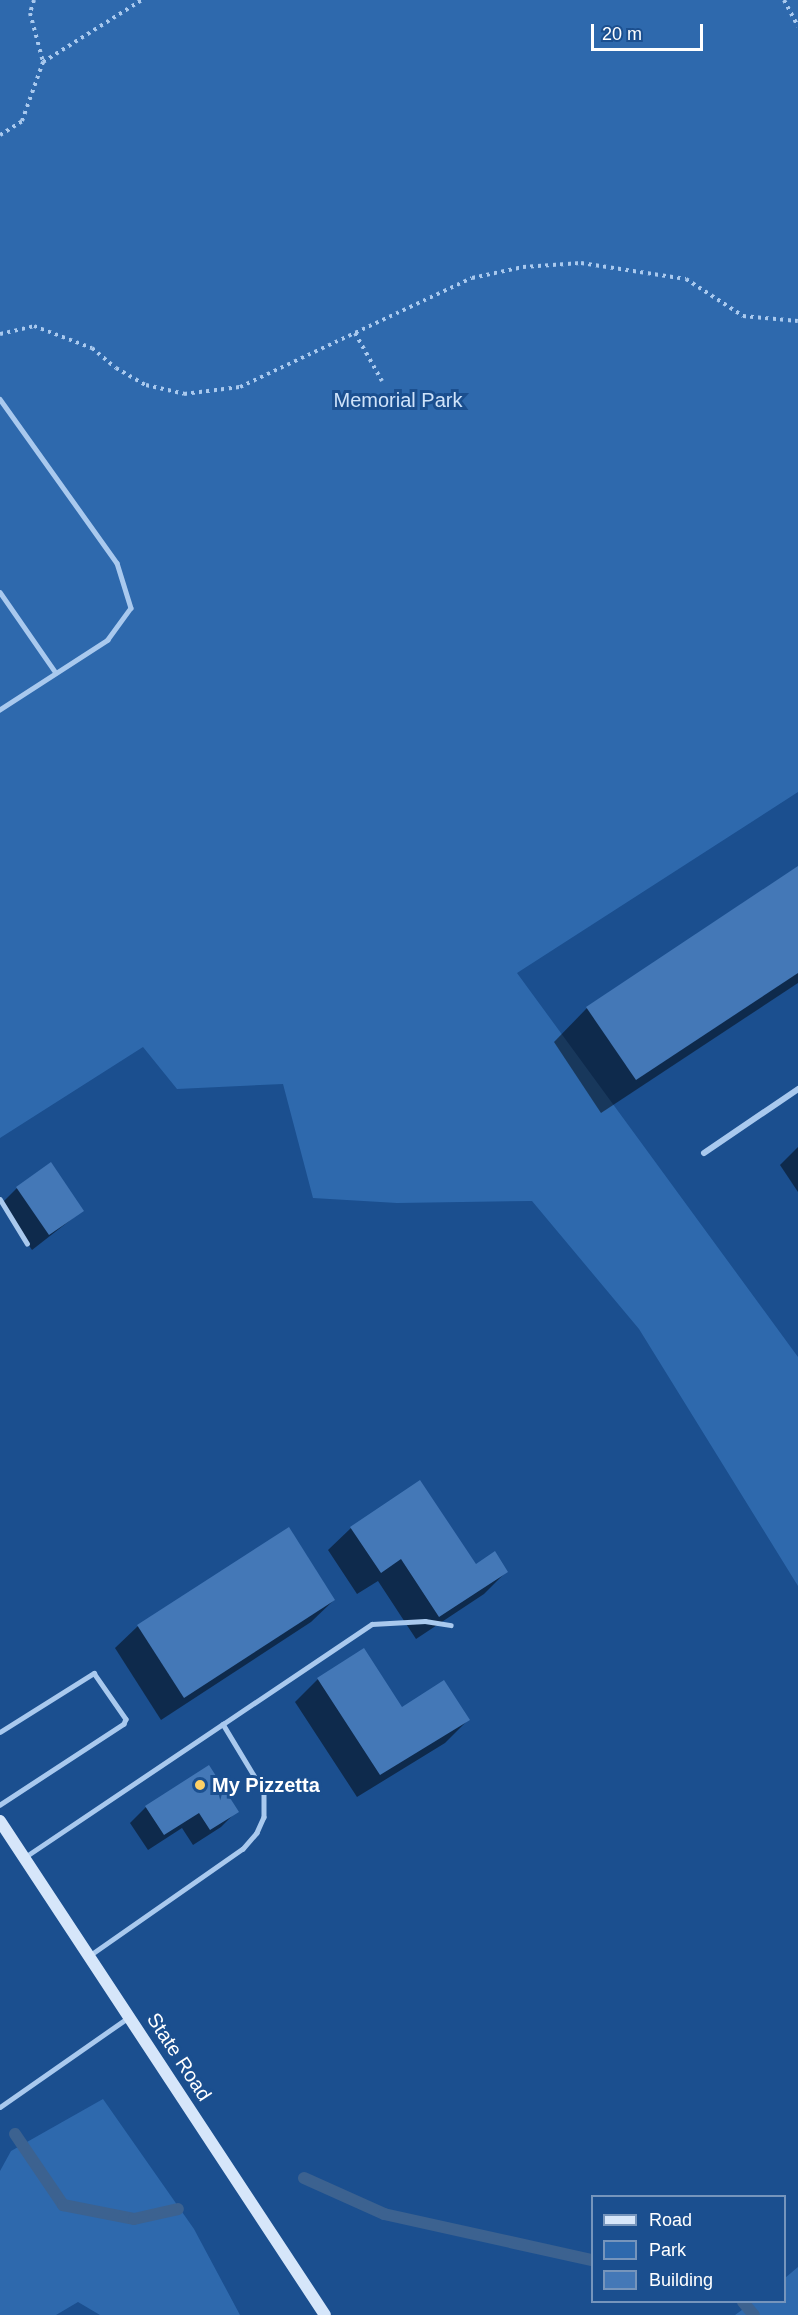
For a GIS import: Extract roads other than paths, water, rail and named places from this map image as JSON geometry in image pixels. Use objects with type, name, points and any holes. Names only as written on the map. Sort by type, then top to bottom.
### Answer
[{"type":"main road","name":"State Road","points":[[0,1821],[325,2315]]},
{"type":"street","points":[[704,1153],[798,1089]]},
{"type":"lane","points":[[0,399],[117,563],[130,608],[108,640],[0,710]]},
{"type":"lane","points":[[0,592],[56,673]]},
{"type":"lane","points":[[0,1199],[27,1243]]},
{"type":"lane","points":[[24,1858],[372,1624],[424,1622],[451,1625]]},
{"type":"lane","points":[[0,1732],[94,1673],[126,1719],[124,1724],[0,1805]]},
{"type":"lane","points":[[89,1956],[243,1849],[257,1833],[264,1817],[264,1792],[223,1724]]},
{"type":"lane","points":[[0,2107],[129,2017]]},
{"type":"waterway","points":[[15,2134],[63,2205],[134,2219],[178,2209]]},
{"type":"waterway","points":[[304,2178],[384,2214],[591,2260]]},
{"type":"waterway","points":[[744,2303],[754,2315]]},
{"type":"place","name":"My Pizzetta","points":[[200,1785]]},
{"type":"park label","name":"Memorial Park","points":[[398,400]]}]
